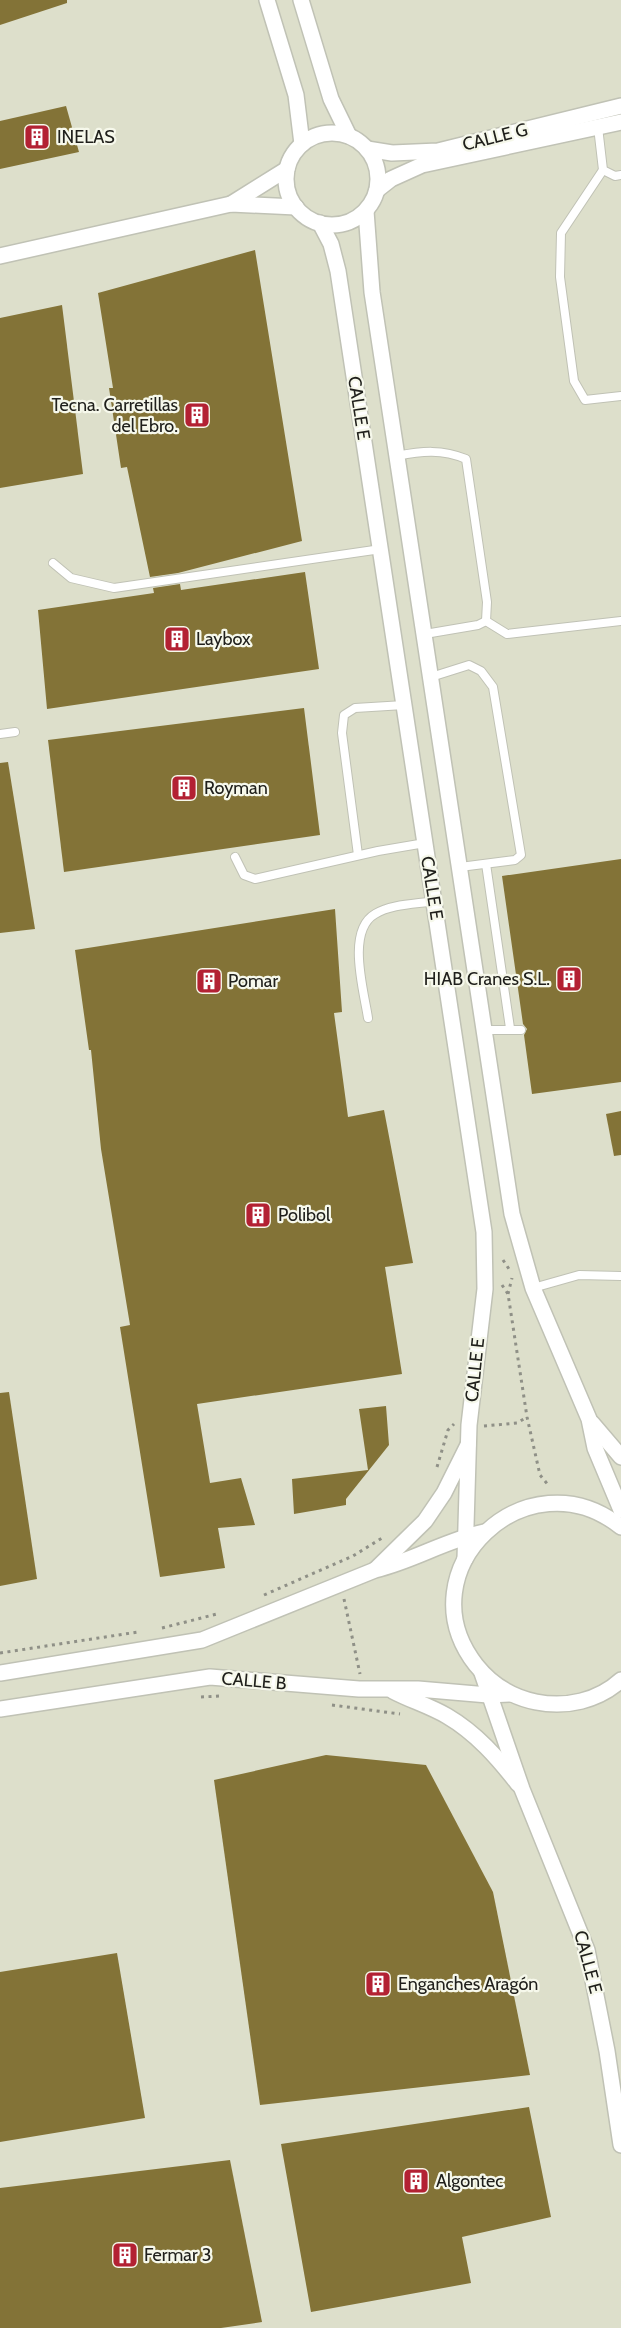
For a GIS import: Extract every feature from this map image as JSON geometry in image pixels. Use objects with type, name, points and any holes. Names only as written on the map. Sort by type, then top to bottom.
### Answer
[{"type":"street","points":[[267,0],[296,95],[302,144]]},
{"type":"street","points":[[301,0],[331,99],[349,136],[367,149],[377,169],[377,190],[366,210],[350,222],[330,225],[311,220],[296,207],[287,189],[287,169],[295,152],[302,144],[324,133],[349,136]]},
{"type":"street","name":"CALLE G","points":[[367,149],[402,153],[438,151],[621,106]]},
{"type":"street","name":"CALLE G","points":[[377,190],[391,179],[422,165],[621,122]]},
{"type":"street","points":[[231,204],[287,169]]},
{"type":"street","points":[[0,256],[231,204],[296,207]]},
{"type":"street","name":"CALLE E","points":[[366,210],[370,282],[512,1214],[533,1288],[589,1419],[595,1448],[621,1512]]},
{"type":"street","name":"CALLE E","points":[[320,223],[331,244],[338,271],[485,1247],[485,1289],[477,1341],[468,1445],[470,1472],[464,1536],[465,1559]]},
{"type":"street","name":"CALLE E","points":[[589,1419],[621,1457]]},
{"type":"street","points":[[375,1570],[425,1521],[444,1493],[468,1445]]},
{"type":"street","points":[[621,1527],[603,1515],[568,1504],[537,1504],[502,1518],[484,1532],[465,1559],[457,1584],[455,1610],[463,1644],[482,1673],[510,1694],[541,1703],[573,1703],[603,1693],[621,1680]]},
{"type":"street","points":[[603,1515],[621,1512]]},
{"type":"street","points":[[0,1673],[202,1640],[375,1570],[399,1564],[464,1536],[484,1532]]},
{"type":"street","name":"CALLE E","points":[[482,1673],[488,1695],[514,1758],[522,1789],[582,1935],[592,1967],[621,2145]]},
{"type":"street","name":"CALLE B","points":[[0,1709],[210,1677],[393,1691],[428,1689],[488,1695],[510,1694]]},
{"type":"street","name":"CALLE E","points":[[393,1691],[434,1709],[465,1728],[492,1752],[522,1789]]},
{"type":"lane","points":[[598,127],[603,170],[561,233],[560,277],[574,381],[585,400],[621,396]]},
{"type":"lane","points":[[603,170],[615,176],[621,175]]},
{"type":"lane","points":[[397,456],[422,451],[449,452],[466,459],[487,602],[486,621]]},
{"type":"lane","points":[[52,563],[71,578],[114,588],[381,549]]},
{"type":"lane","points":[[425,634],[478,625],[486,621]]},
{"type":"lane","points":[[486,621],[507,634],[621,621]]},
{"type":"lane","points":[[431,677],[469,665],[482,671],[493,687],[521,855],[515,860],[460,867]]},
{"type":"lane","points":[[358,855],[342,733],[345,715],[354,708],[404,705]]},
{"type":"lane","points":[[0,734],[15,732]]},
{"type":"lane","points":[[235,857],[244,875],[255,879],[358,855],[425,843]]},
{"type":"lane","points":[[486,864],[510,1028]]},
{"type":"lane","points":[[368,1018],[358,947],[362,926],[375,914],[434,901]]},
{"type":"lane","points":[[484,1030],[510,1028],[521,1030]]},
{"type":"lane","points":[[533,1288],[579,1275],[621,1276]]},
{"type":"path","name":"CALLE E","points":[[503,1260],[511,1275],[508,1294],[527,1417],[540,1475],[568,1504]]},
{"type":"path","points":[[480,1426],[517,1423],[527,1417]]},
{"type":"path","points":[[435,1471],[448,1430],[451,1425],[458,1424]]},
{"type":"path","points":[[256,1598],[363,1551],[388,1533]]},
{"type":"path","points":[[342,1594],[360,1678]]},
{"type":"path","points":[[156,1629],[188,1623],[227,1611]]},
{"type":"path","points":[[0,1653],[147,1630]]},
{"type":"path","points":[[193,1698],[223,1696]]},
{"type":"path","points":[[324,1705],[402,1714]]},
{"type":"shaded area","points":[[0,0],[621,0],[621,2328],[0,2328]]},
{"type":"building","points":[[0,0],[67,0],[67,3],[0,25]]},
{"type":"building","name":"INELAS","points":[[66,106],[79,152],[0,169],[0,121]]},
{"type":"building","points":[[255,250],[302,541],[178,573],[150,577],[127,467],[121,468],[109,388],[113,388],[98,293]]},
{"type":"building","points":[[62,305],[83,474],[0,488],[0,318]]},
{"type":"building","name":"Laybox","points":[[305,572],[319,669],[47,709],[38,610],[154,593],[153,588],[180,584],[181,590]]},
{"type":"building","name":"Royman","points":[[304,708],[320,835],[64,872],[48,740]]},
{"type":"building","points":[[8,762],[35,929],[0,933],[0,763]]},
{"type":"building","name":"HIAB Cranes S.L.","points":[[621,859],[621,1082],[532,1094],[524,1035],[527,1029],[523,1024],[502,876]]},
{"type":"building","points":[[335,909],[342,1012],[334,1013],[348,1117],[384,1110],[413,1263],[385,1267],[402,1374],[197,1404],[210,1483],[241,1478],[255,1525],[218,1528],[225,1568],[160,1577],[120,1327],[130,1325],[101,1149],[91,1050],[89,1050],[75,950]]},
{"type":"building","points":[[621,1111],[621,1155],[614,1156],[606,1114]]},
{"type":"building","points":[[9,1392],[37,1579],[0,1586],[0,1393]]},
{"type":"building","points":[[386,1406],[389,1445],[346,1499],[346,1505],[294,1514],[292,1479],[368,1470],[359,1409]]},
{"type":"building","name":"Enganches Aragón","points":[[326,1755],[426,1765],[493,1892],[530,2075],[260,2105],[214,1780]]},
{"type":"building","points":[[117,1953],[145,2118],[0,2142],[0,1972]]},
{"type":"building","name":"Algontec","points":[[529,2107],[551,2217],[462,2237],[471,2283],[311,2312],[281,2144]]},
{"type":"building","name":"Fermar 3","points":[[230,2160],[262,2322],[221,2328],[0,2328],[0,2188]]},
{"type":"place","name":"INELAS","points":[[37,137]]},
{"type":"place","name":"Tecna. Carretillas del Ebro.","points":[[197,415]]},
{"type":"place","name":"Laybox","points":[[177,639]]},
{"type":"place","name":"Royman","points":[[184,788]]},
{"type":"place","name":"HIAB Cranes S.L.","points":[[569,979]]},
{"type":"place","name":"Pomar","points":[[209,981]]},
{"type":"place","name":"Polibol","points":[[258,1215]]},
{"type":"place","name":"Enganches Aragón","points":[[378,1984]]},
{"type":"place","name":"Algontec","points":[[416,2181]]},
{"type":"place","name":"Fermar 3","points":[[125,2255]]}]
